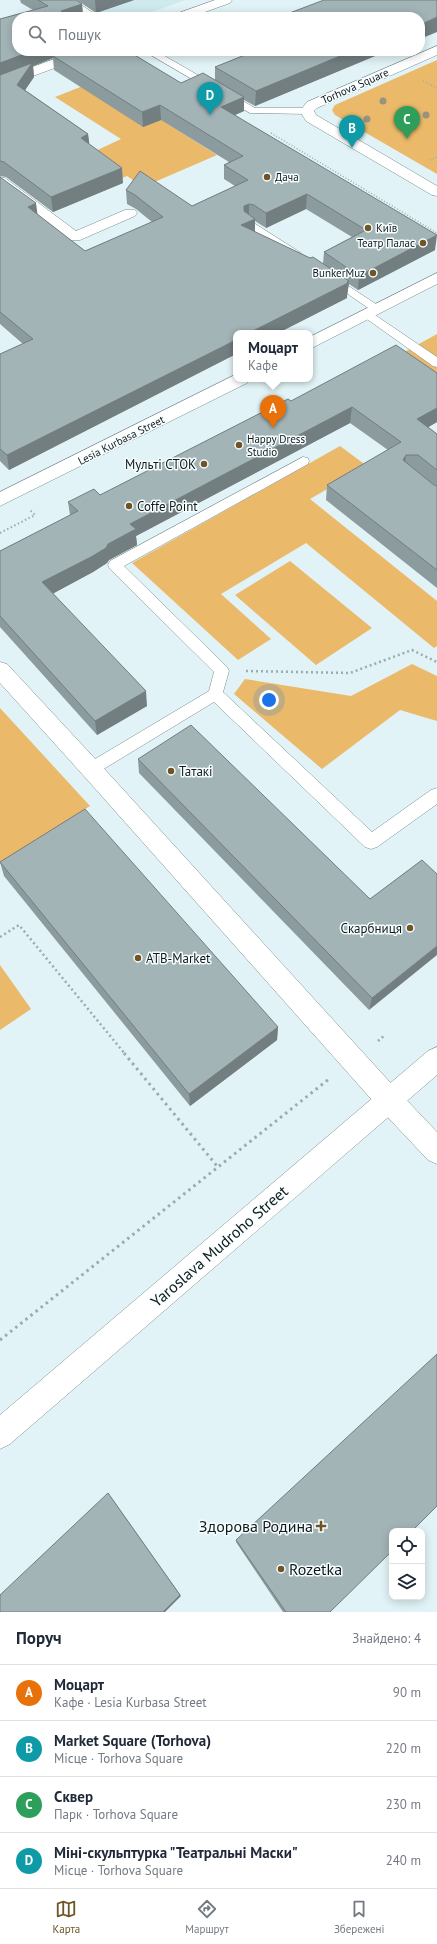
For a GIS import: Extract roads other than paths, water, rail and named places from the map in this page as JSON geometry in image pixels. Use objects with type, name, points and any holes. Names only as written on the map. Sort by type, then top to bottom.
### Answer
[{"type":"street","points":[[66,0],[85,12]]},
{"type":"street","points":[[194,12],[226,0]]},
{"type":"street","name":"Torhova Square","points":[[425,55],[437,50]]},
{"type":"street","points":[[0,84],[75,56]]},
{"type":"street","name":"Torhova Square","points":[[423,56],[312,105],[307,111],[311,118],[437,192]]},
{"type":"street","points":[[0,181],[75,237],[130,213]]},
{"type":"street","points":[[313,342],[437,278]]},
{"type":"street","name":"Lesia Kurbasa Street","points":[[0,500],[235,382]]},
{"type":"street","points":[[0,670],[389,1100],[437,1151]]},
{"type":"street","name":"Yaroslava Mudroho Street","points":[[0,1434],[437,1059]]},
{"type":"lane","points":[[158,56],[253,111],[307,111]]},
{"type":"lane","points":[[249,223],[308,263]]},
{"type":"lane","points":[[321,272],[437,363]]},
{"type":"lane","points":[[91,769],[215,694],[222,671],[115,565],[303,461]]},
{"type":"lane","points":[[215,694],[371,842],[437,795]]},
{"type":"place","name":"Міні-скульптурка \"Театральні Маски\"","points":[[210,115]]},
{"type":"place","name":"Сквер","points":[[407,139]]},
{"type":"place","name":"Market Square (Torhova)","points":[[352,148]]},
{"type":"place","name":"Дача","points":[[267,177]]},
{"type":"place","name":"Київ","points":[[368,228]]},
{"type":"place","name":"Театр Палас","points":[[423,243]]},
{"type":"place","name":"BunkerMuz","points":[[373,273]]},
{"type":"place","name":"Моцарт","points":[[273,428]]},
{"type":"place","name":"Happy Dress Studio","points":[[239,445]]},
{"type":"place","name":"Мульті СТОК","points":[[204,464]]},
{"type":"place","name":"Coffe Point","points":[[129,506]]},
{"type":"place","name":"Татакі","points":[[171,771]]},
{"type":"place","name":"Скарбниця","points":[[410,928]]},
{"type":"place","name":"ATB-Market","points":[[138,958]]},
{"type":"place","name":"Здорова Родина","points":[[321,1526]]},
{"type":"place","name":"Rozetka","points":[[281,1569]]}]
